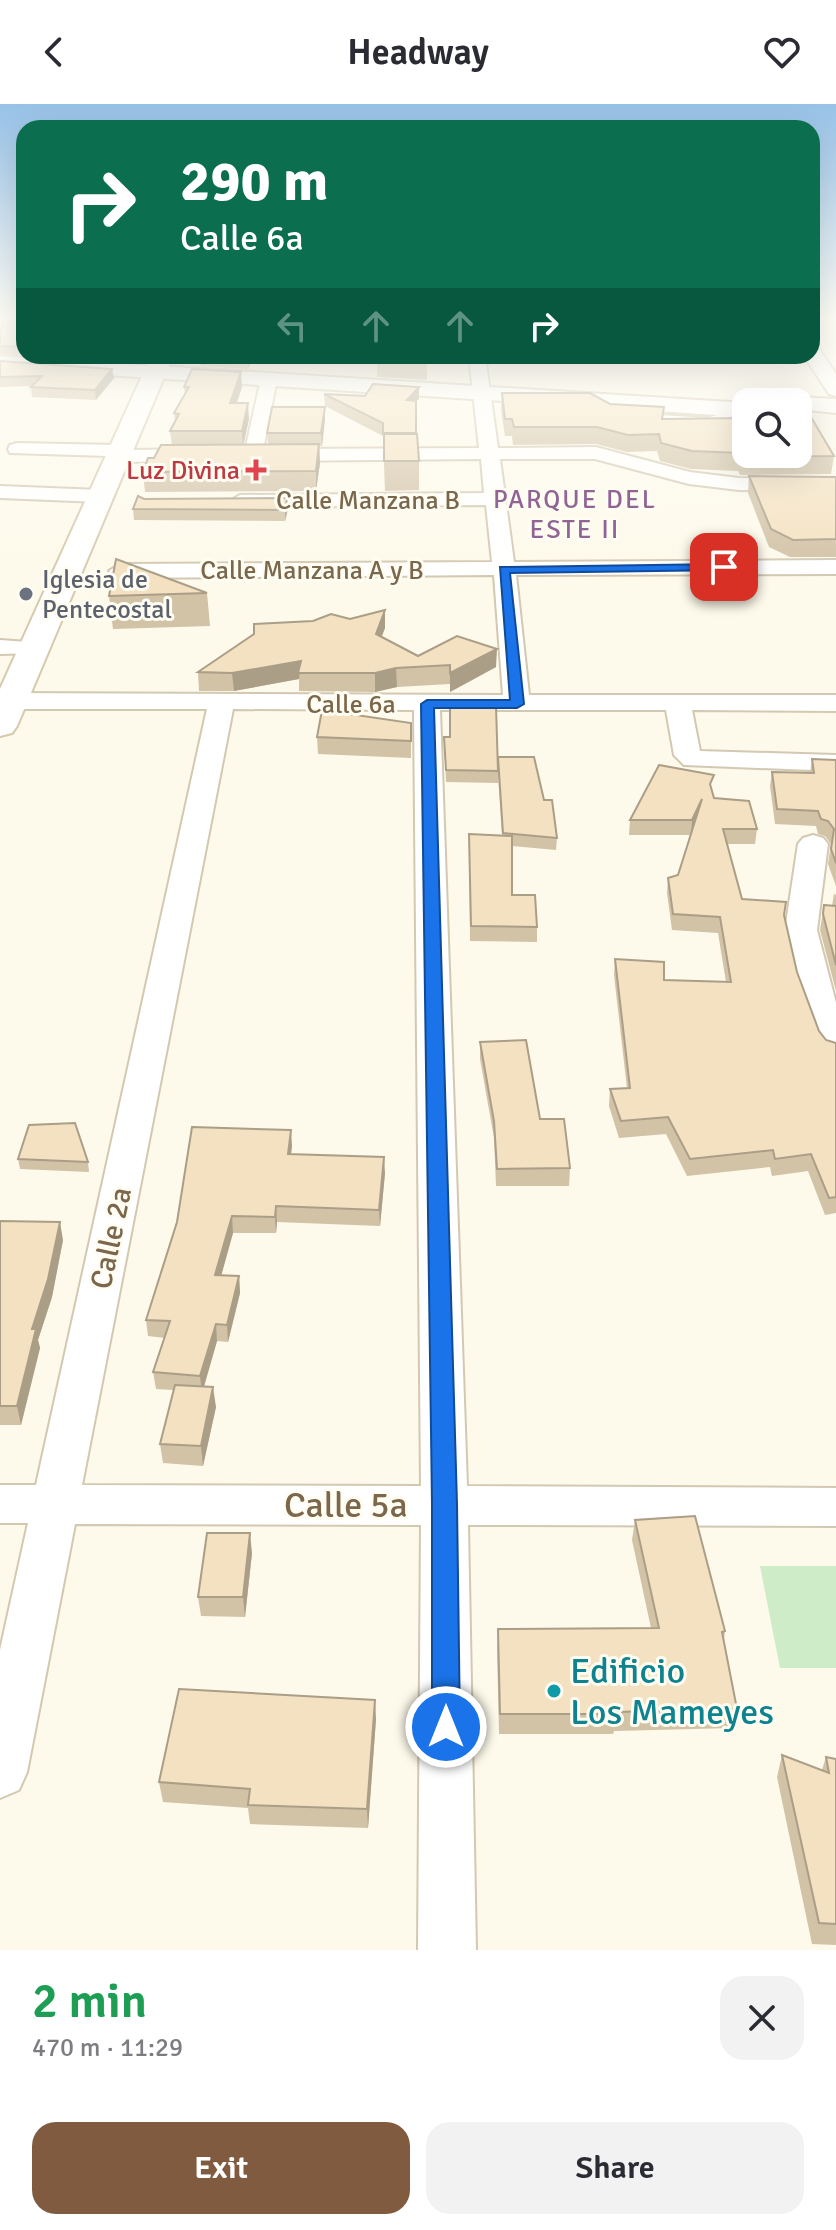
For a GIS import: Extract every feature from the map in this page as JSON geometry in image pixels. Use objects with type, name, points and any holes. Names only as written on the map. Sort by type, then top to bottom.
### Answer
[{"type":"main road","points":[[3,709],[34,648],[141,404]]},
{"type":"street","points":[[238,455],[259,404]]},
{"type":"street","points":[[483,404],[517,704]]},
{"type":"street","points":[[659,404],[732,409]]},
{"type":"street","points":[[813,404],[836,406]]},
{"type":"street","points":[[812,414],[836,416]]},
{"type":"street","points":[[17,449],[238,455],[596,453],[689,478],[739,484],[836,485]]},
{"type":"street","points":[[0,492],[100,496]]},
{"type":"street","name":"Calle Manzana B","points":[[224,501],[495,499]]},
{"type":"street","name":"Calle Manzana A y B","points":[[120,571],[836,567]]},
{"type":"street","points":[[0,647],[34,648]]},
{"type":"street","name":"Calle 6a","points":[[3,709],[221,704],[836,703]]},
{"type":"street","name":"Calle 2a","points":[[0,1772],[221,704]]},
{"type":"street","points":[[427,704],[444,1504],[447,1950]]},
{"type":"street","points":[[678,704],[687,755],[694,759],[836,763]]},
{"type":"street","points":[[813,844],[801,930],[813,987],[836,1046]]},
{"type":"street","name":"Calle 5a","points":[[0,1504],[836,1507]]},
{"type":"lane","points":[[591,404],[609,415]]},
{"type":"lane","points":[[637,417],[707,421],[732,414]]},
{"type":"green space","points":[[760,1566],[836,1566],[836,1668],[780,1668]]},
{"type":"building","points":[[179,404],[248,404],[242,431],[170,431],[179,414],[174,413]]},
{"type":"building","points":[[345,404],[416,404],[416,433],[383,433],[383,423]]},
{"type":"building","points":[[503,404],[664,407],[662,419],[732,418],[732,453],[692,451],[661,443],[659,434],[628,435],[597,427],[514,427],[512,419],[505,419]]},
{"type":"building","points":[[272,407],[325,407],[321,433],[267,433]]},
{"type":"building","points":[[812,419],[834,456],[812,456]]},
{"type":"building","points":[[384,434],[417,434],[419,461],[384,461]]},
{"type":"building","points":[[319,444],[316,471],[143,472],[148,458],[154,458],[161,445]]},
{"type":"building","points":[[749,476],[836,477],[836,539],[793,540],[771,529]]},
{"type":"building","points":[[138,496],[144,499],[287,498],[285,510],[133,509]]},
{"type":"building","points":[[116,559],[207,593],[109,596]]},
{"type":"building","points":[[385,610],[376,634],[418,656],[457,636],[497,649],[450,673],[450,665],[396,668],[375,673],[298,673],[301,661],[232,673],[198,672],[254,634],[254,624],[313,621],[331,614],[350,619]]},
{"type":"building","points":[[450,706],[496,706],[498,771],[446,770],[444,737],[450,737]]},
{"type":"building","points":[[322,710],[411,723],[411,741],[317,737]]},
{"type":"building","points":[[498,757],[534,757],[544,800],[552,800],[557,838],[503,833]]},
{"type":"building","points":[[812,759],[836,760],[836,863],[831,849],[834,829],[828,821],[821,819],[818,811],[777,809],[772,772],[814,773]]},
{"type":"building","points":[[659,765],[714,775],[710,784],[714,798],[749,801],[757,829],[723,829],[742,899],[786,902],[784,915],[797,972],[819,1031],[826,1040],[836,1043],[836,1197],[829,1198],[811,1154],[775,1159],[773,1150],[690,1159],[668,1117],[621,1121],[610,1089],[630,1088],[615,959],[664,962],[664,980],[731,982],[720,917],[673,914],[668,878],[678,875],[702,799],[692,820],[630,820]]},
{"type":"building","points":[[469,834],[512,836],[512,895],[535,895],[537,927],[471,926]]},
{"type":"building","points":[[824,905],[836,906],[836,965],[823,914]]},
{"type":"building","points":[[526,1040],[540,1119],[564,1119],[570,1168],[497,1169],[494,1121],[480,1042]]},
{"type":"building","points":[[75,1123],[88,1162],[18,1159],[29,1125]]},
{"type":"building","points":[[192,1127],[291,1130],[288,1154],[384,1157],[379,1210],[276,1206],[275,1217],[232,1216],[215,1275],[239,1276],[227,1325],[216,1324],[200,1376],[153,1372],[170,1321],[146,1320],[177,1222]]},
{"type":"building","points":[[0,1221],[60,1222],[48,1279],[32,1329],[36,1329],[17,1406],[0,1406]]},
{"type":"building","points":[[175,1385],[213,1387],[201,1446],[160,1444]]},
{"type":"building","points":[[695,1516],[725,1631],[722,1632],[737,1709],[616,1714],[500,1714],[498,1629],[659,1628],[635,1520]]},
{"type":"building","points":[[207,1533],[250,1533],[243,1597],[198,1597]]},
{"type":"building","points":[[179,1689],[375,1700],[367,1809],[248,1805],[250,1789],[159,1782]]},
{"type":"building","points":[[782,1755],[829,1773],[826,1757],[836,1759],[836,1924],[819,1923]]},
{"type":"place","name":"Luz Divina","points":[[256,470]]},
{"type":"place","name":"Iglesia de Pentecostal","points":[[26,594]]},
{"type":"place","name":"Edificio Los Mameyes","points":[[554,1691]]},
{"type":"district","name":"PARQUE DEL ESTE II","points":[[575,514]]},
{"type":"route","points":[[446,1727],[427,704],[517,704],[504,569],[724,567]]}]
